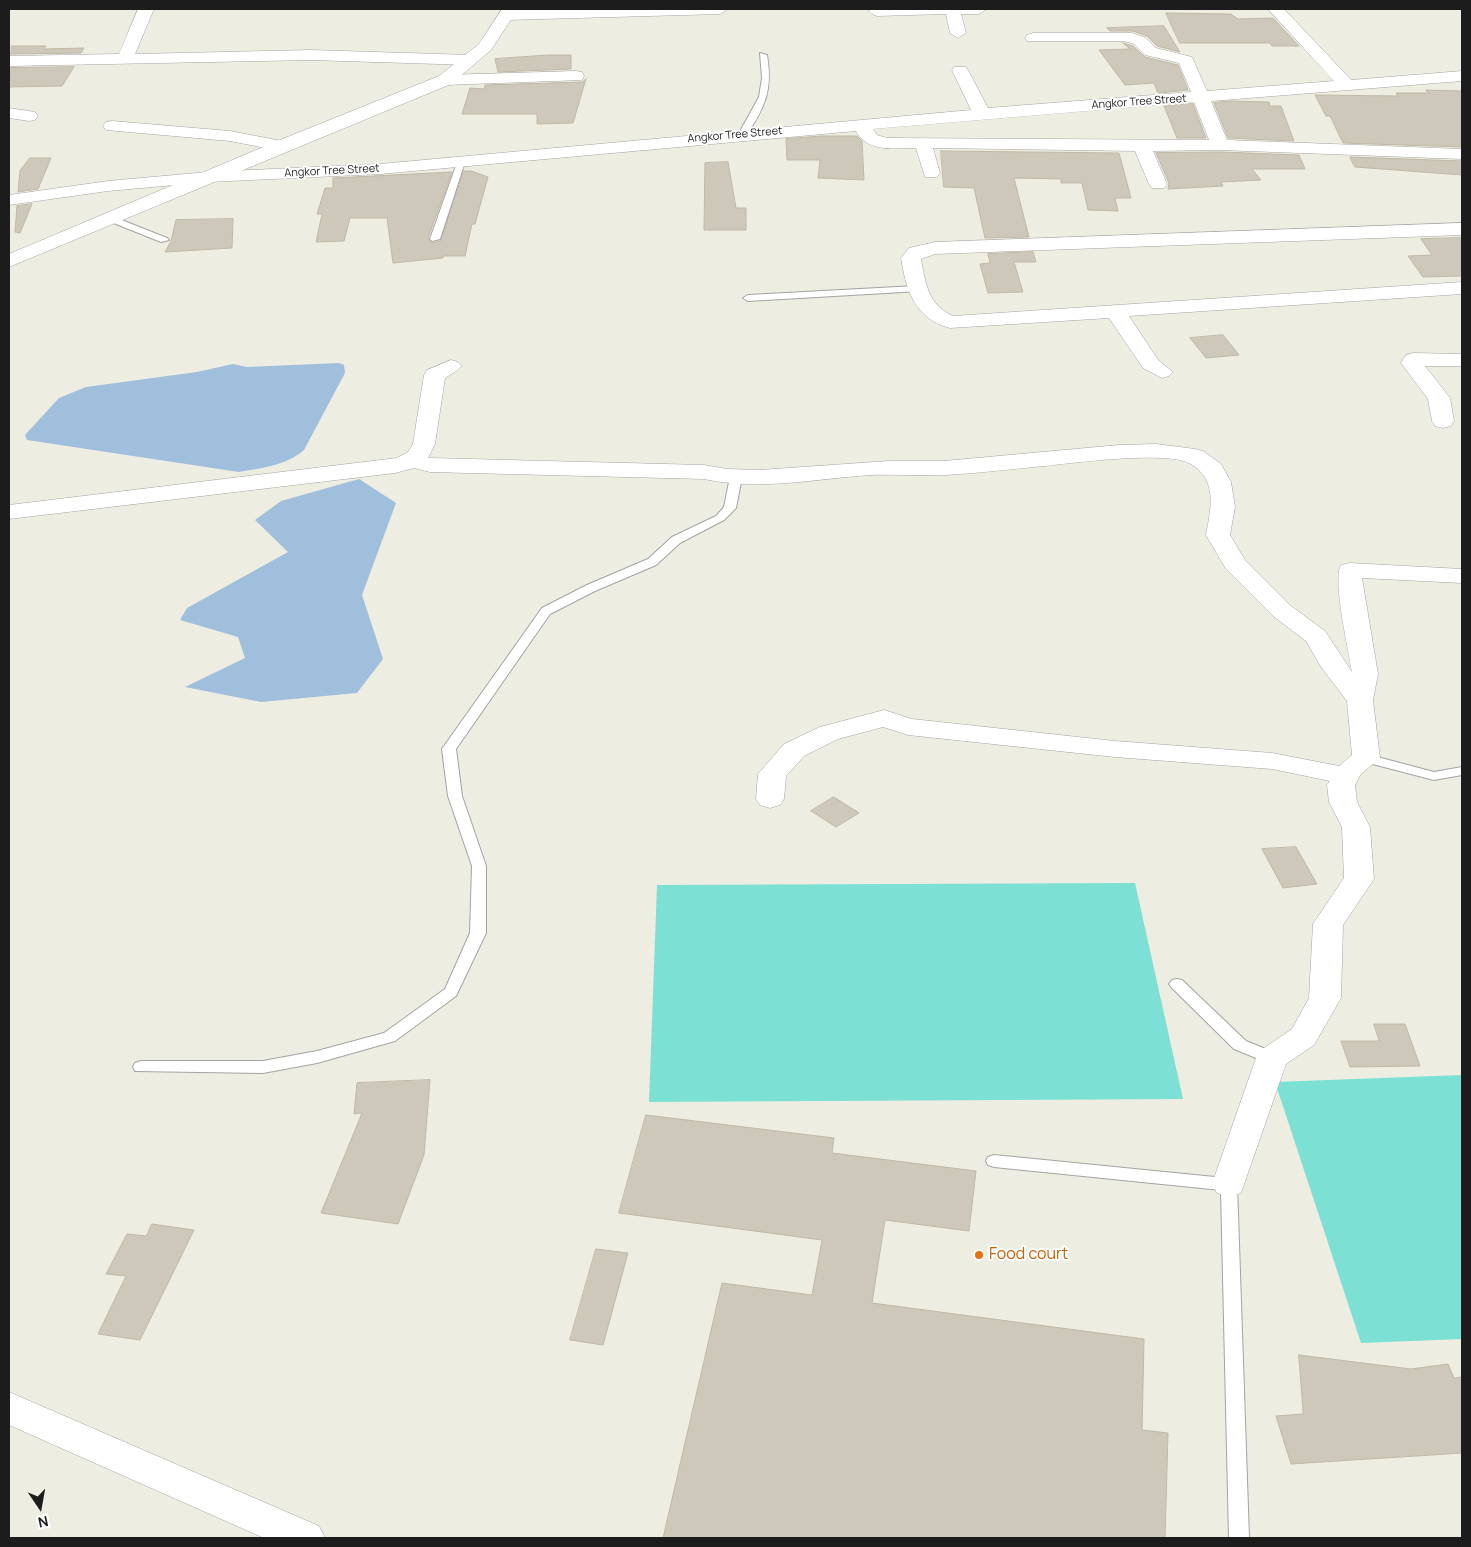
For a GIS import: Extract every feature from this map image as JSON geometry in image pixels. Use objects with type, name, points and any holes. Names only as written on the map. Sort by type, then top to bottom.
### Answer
[{"type":"street","points":[[124,59],[146,9]]},
{"type":"street","points":[[9,261],[281,146],[445,80],[485,47],[508,12],[720,9]]},
{"type":"street","points":[[953,9],[958,33]]},
{"type":"street","points":[[877,11],[979,9]]},
{"type":"street","points":[[1276,9],[1347,85]]},
{"type":"street","points":[[1033,38],[1131,36],[1151,52],[1176,56],[1186,60],[1220,145]]},
{"type":"street","points":[[9,61],[311,55],[470,60]]},
{"type":"street","points":[[960,70],[982,114]]},
{"type":"street","points":[[445,80],[576,76]]},
{"type":"street","name":"Angkor Tree Street","points":[[9,200],[108,186],[208,177],[370,169],[461,162],[742,134],[1462,77]]},
{"type":"street","points":[[9,113],[29,116]]},
{"type":"street","points":[[862,124],[868,138],[874,142],[1142,147],[1220,145],[1462,154]]},
{"type":"street","points":[[112,126],[230,136],[281,146]]},
{"type":"street","points":[[924,142],[925,154],[931,173]]},
{"type":"street","points":[[1142,147],[1158,184]]},
{"type":"street","points":[[1462,229],[935,248],[916,252],[911,258],[916,288],[925,306],[936,318],[950,322],[1116,312],[1295,297],[1462,288]]},
{"type":"street","points":[[1116,312],[1150,364],[1162,372]]},
{"type":"street","points":[[1443,421],[1439,398],[1412,363],[1413,359],[1462,360]]},
{"type":"street","points":[[414,461],[420,455],[424,444],[435,374],[451,366]]},
{"type":"street","points":[[9,512],[395,466],[414,461],[430,465],[704,472],[736,478],[915,465],[944,468],[1119,452],[1156,451],[1195,456],[1213,469],[1220,482],[1223,507],[1218,536],[1235,564],[1282,611],[1316,636],[1334,667],[1360,700]]},
{"type":"street","points":[[1229,1184],[1272,1058],[1303,1037],[1325,998],[1328,924],[1359,879],[1356,827],[1343,802],[1341,785],[1356,767],[1360,700],[1364,674],[1350,585],[1350,570],[1462,576]]},
{"type":"street","points":[[770,799],[772,774],[794,750],[829,733],[884,718],[908,727],[1115,749],[1356,767]]},
{"type":"street","points":[[9,1408],[305,1538]]},
{"type":"lane","points":[[742,134],[759,109],[766,90],[768,75],[763,54]]},
{"type":"lane","points":[[435,240],[461,162]]},
{"type":"lane","points":[[109,218],[164,240]]},
{"type":"lane","points":[[748,298],[916,288]]},
{"type":"lane","points":[[141,1067],[263,1066],[317,1058],[389,1036],[451,992],[478,933],[478,866],[454,796],[449,749],[546,610],[652,562],[676,540],[720,518],[730,508],[736,478]]},
{"type":"lane","points":[[1356,767],[1434,776],[1462,771]]},
{"type":"lane","points":[[1177,984],[1240,1045],[1272,1058]]},
{"type":"lane","points":[[994,1161],[1229,1184],[1239,1538]]},
{"type":"shaded area","points":[[339,363],[344,365],[345,373],[304,450],[290,459],[265,467],[239,472],[27,440],[25,435],[59,398],[86,387],[197,372],[233,364],[247,367]]},
{"type":"shaded area","points":[[359,479],[396,503],[362,595],[383,659],[357,693],[261,702],[185,687],[245,658],[238,637],[180,620],[187,608],[288,552],[255,520],[281,501]]},
{"type":"shaded area","points":[[1135,883],[1183,1099],[649,1102],[657,885]]},
{"type":"shaded area","points":[[1462,1075],[1462,1339],[1361,1343],[1275,1082]]},
{"type":"building","points":[[1166,13],[1231,14],[1238,19],[1273,18],[1299,46],[1272,46],[1270,43],[1180,43]]},
{"type":"building","points":[[1164,26],[1180,52],[1157,46],[1147,36],[1133,31],[1110,31],[1107,28]]},
{"type":"building","points":[[1123,43],[1133,46],[1145,57],[1178,65],[1188,90],[1158,93],[1154,83],[1125,85],[1099,50],[1130,49]]},
{"type":"building","points":[[12,46],[46,46],[44,49],[84,48],[81,53],[11,54]]},
{"type":"building","points":[[571,55],[571,69],[498,72],[495,59]]},
{"type":"building","points":[[74,67],[62,86],[9,87],[9,68]]},
{"type":"building","points":[[586,79],[573,123],[537,124],[537,114],[462,114],[470,88],[484,89],[485,85],[582,82]]},
{"type":"building","points":[[1426,90],[1462,91],[1462,147],[1343,143],[1330,116],[1326,116],[1315,95],[1398,96],[1396,93],[1428,93]]},
{"type":"building","points":[[1229,101],[1269,102],[1270,106],[1281,106],[1294,141],[1228,138],[1214,103]]},
{"type":"building","points":[[1193,104],[1206,138],[1177,138],[1164,106]]},
{"type":"building","points":[[821,136],[857,136],[862,141],[864,180],[818,178],[820,160],[787,160],[786,139]]},
{"type":"building","points":[[941,151],[1119,153],[1131,198],[1115,198],[1118,211],[1088,210],[1082,183],[1061,183],[1061,179],[1014,178],[1029,237],[985,238],[974,188],[944,187]]},
{"type":"building","points":[[1220,152],[1299,155],[1305,169],[1252,169],[1261,180],[1221,182],[1223,186],[1168,189],[1169,183],[1156,153]]},
{"type":"building","points":[[1350,157],[1462,161],[1462,175],[1355,167]]},
{"type":"building","points":[[30,158],[51,158],[38,189],[18,192],[20,171]]},
{"type":"building","points":[[728,162],[736,208],[746,208],[746,230],[704,230],[705,163]]},
{"type":"building","points":[[464,171],[471,171],[488,177],[475,224],[472,224],[465,256],[443,256],[443,258],[393,263],[387,218],[350,218],[344,241],[316,242],[322,214],[317,214],[325,188],[333,188],[333,178],[452,172],[428,238],[432,243],[440,241]]},
{"type":"building","points":[[32,204],[20,233],[15,232],[17,206]]},
{"type":"building","points":[[233,219],[232,248],[165,252],[171,241],[176,220]]},
{"type":"building","points":[[1462,238],[1462,276],[1423,277],[1408,256],[1432,255],[1421,239]]},
{"type":"building","points":[[1033,252],[1036,262],[1014,262],[1023,292],[988,293],[980,264],[990,263],[988,254]]},
{"type":"building","points":[[1223,335],[1239,355],[1206,358],[1190,338]]},
{"type":"building","points":[[834,797],[859,813],[836,827],[811,811]]},
{"type":"building","points":[[1296,847],[1317,884],[1283,888],[1262,849]]},
{"type":"building","points":[[1374,1024],[1405,1024],[1420,1066],[1350,1067],[1341,1041],[1379,1041]]},
{"type":"building","points":[[430,1080],[424,1155],[398,1224],[321,1213],[362,1113],[354,1114],[357,1083]]},
{"type":"building","points":[[646,1115],[834,1138],[832,1153],[976,1171],[969,1231],[885,1220],[872,1303],[1144,1339],[1142,1430],[1168,1433],[1165,1538],[663,1538],[722,1283],[812,1295],[822,1240],[619,1213]]},
{"type":"building","points":[[152,1224],[194,1230],[140,1340],[98,1334],[126,1276],[106,1274],[127,1234],[146,1236]]},
{"type":"building","points":[[596,1249],[628,1253],[603,1345],[570,1340]]},
{"type":"building","points":[[1299,1355],[1411,1369],[1448,1364],[1454,1378],[1462,1377],[1462,1453],[1291,1464],[1276,1416],[1303,1414]]},
{"type":"place","name":"Food court","points":[[979,1255]]}]
